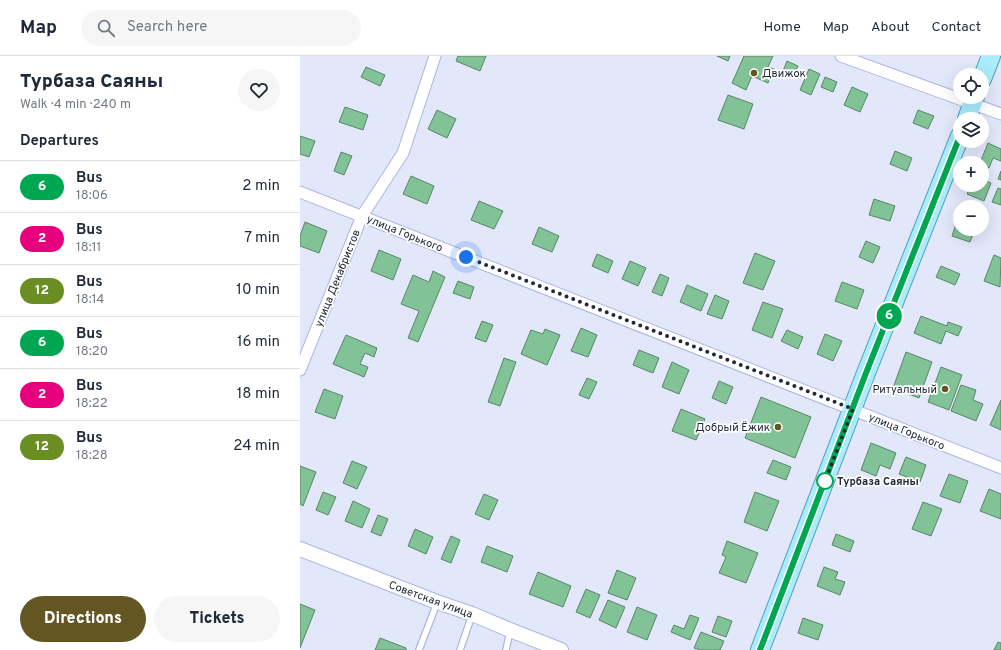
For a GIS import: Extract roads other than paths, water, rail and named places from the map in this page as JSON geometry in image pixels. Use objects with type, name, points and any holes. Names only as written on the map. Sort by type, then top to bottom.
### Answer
[{"type":"main road","points":[[986,68],[990,56]]},
{"type":"main road","points":[[760,650],[955,148]]},
{"type":"street","name":"улица Декабристов","points":[[300,370],[362,216],[403,153],[435,56]]},
{"type":"street","points":[[841,56],[972,106],[1001,114]]},
{"type":"street","name":"улица Горького","points":[[300,192],[1001,468]]},
{"type":"street","name":"Советская улица","points":[[300,549],[472,614],[561,650]]},
{"type":"lane","points":[[419,650],[437,602]]},
{"type":"lane","points":[[460,650],[472,614]]},
{"type":"lane","points":[[506,650],[510,630]]},
{"type":"place","name":"Движок","points":[[754,73]]},
{"type":"place","name":"Ритуальный","points":[[945,389]]},
{"type":"place","name":"Добрый Ёжик","points":[[778,427]]},
{"type":"place","name":"Турбаза Саяны","points":[[825,481]]}]
